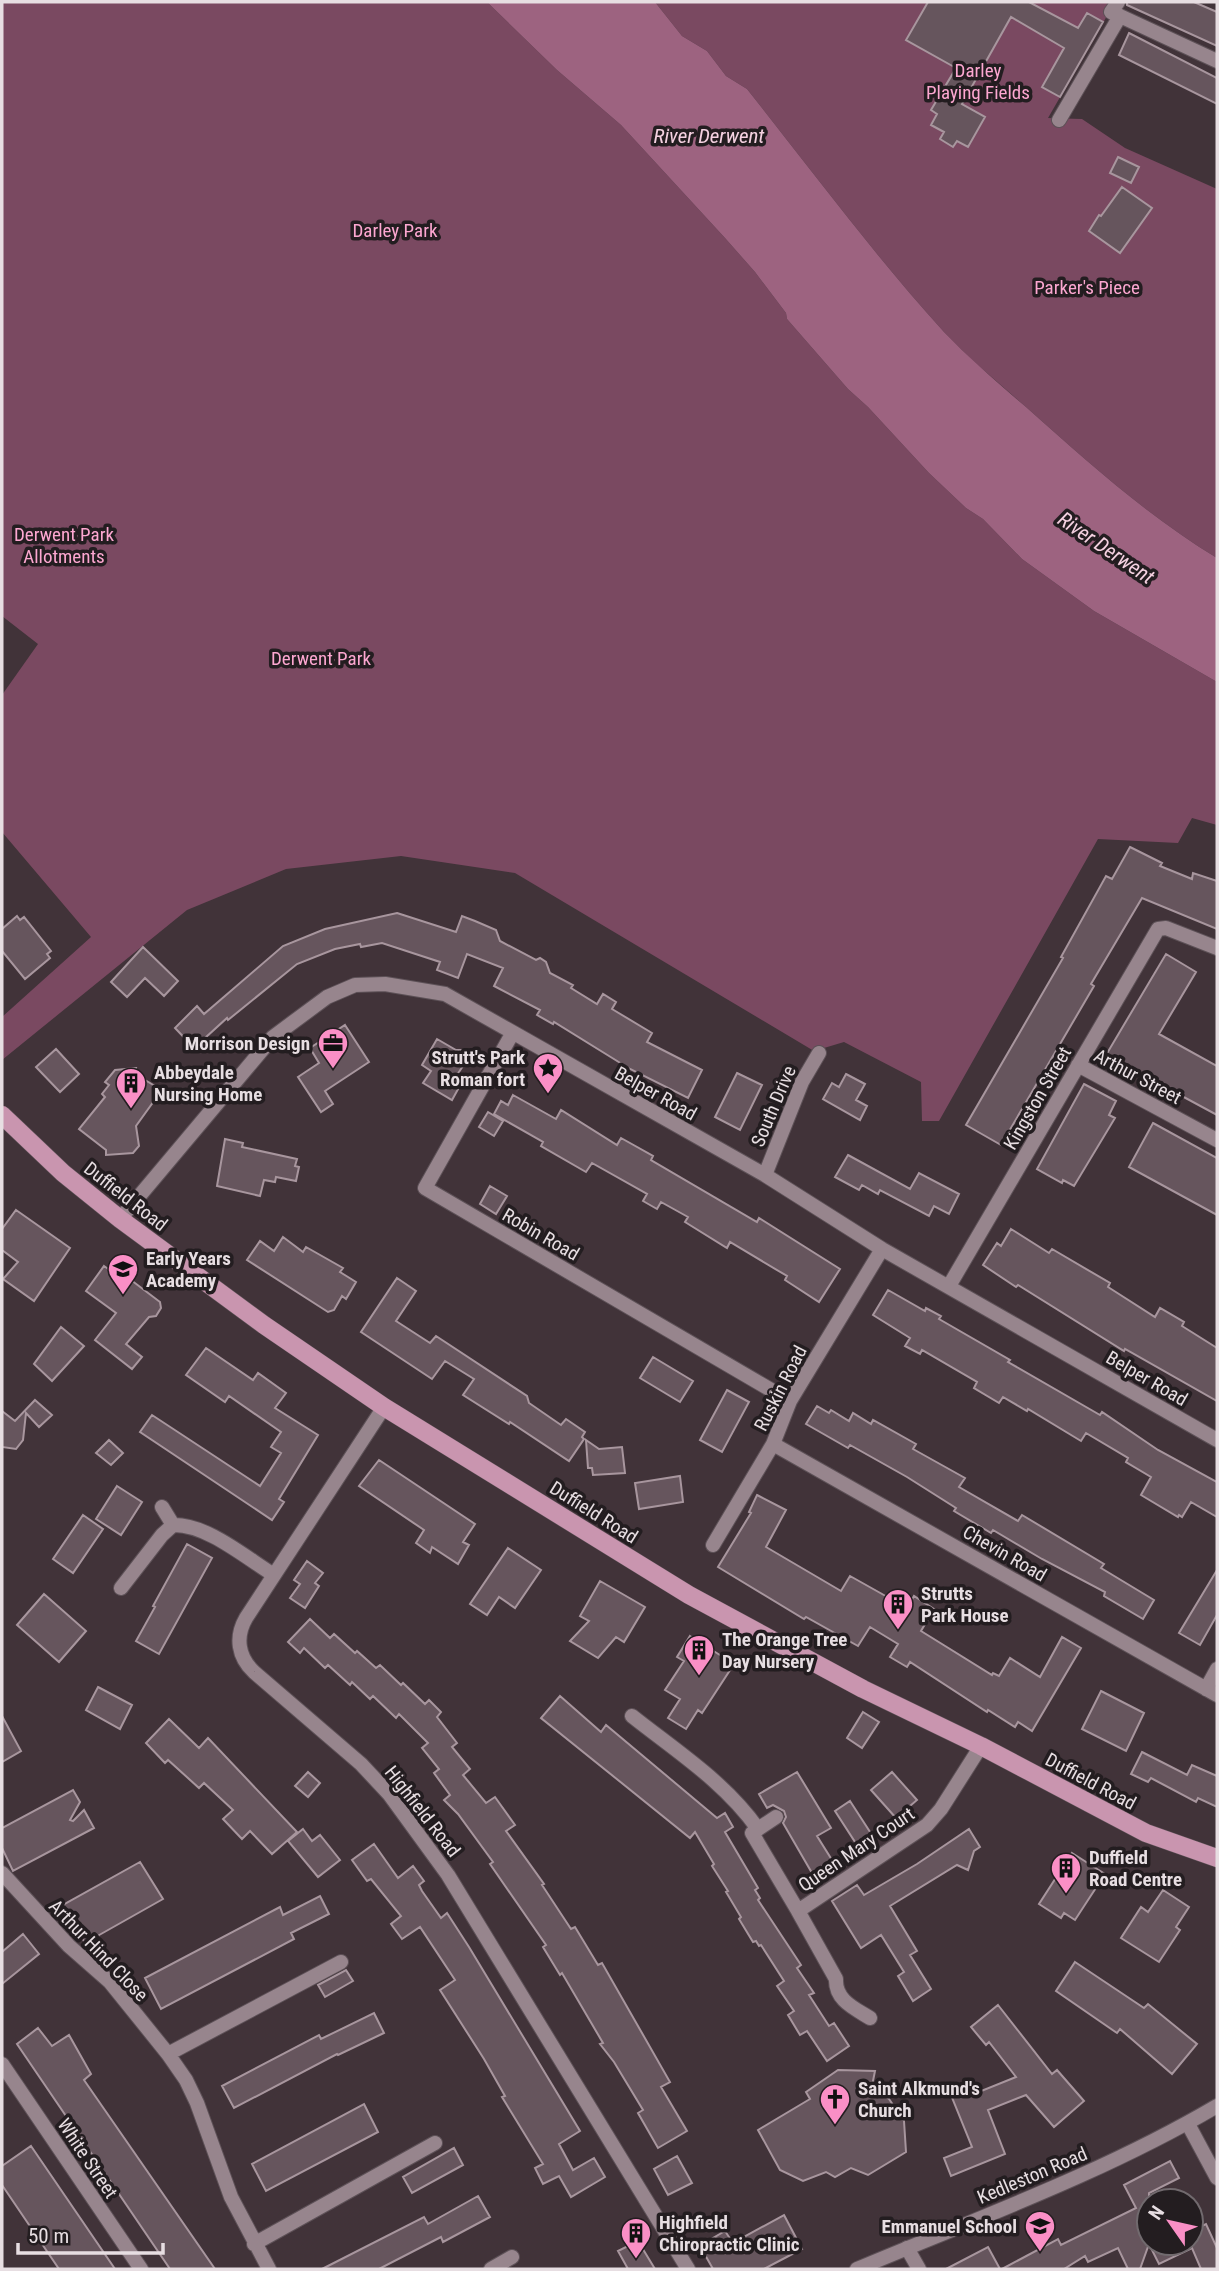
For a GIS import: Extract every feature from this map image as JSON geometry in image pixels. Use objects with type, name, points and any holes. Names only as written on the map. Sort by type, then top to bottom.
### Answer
[{"type":"main road","name":"Duffield Road","points":[[2,1115],[63,1173],[120,1219],[264,1325],[384,1407],[689,1595],[863,1689],[981,1746],[1146,1833],[1217,1858]]},
{"type":"street","points":[[1059,120],[1119,9],[1217,61]]},
{"type":"street","name":"Kingston Street","points":[[949,1286],[1158,929],[1167,928],[1217,948]]},
{"type":"street","name":"Belper Road","points":[[120,1219],[273,1037],[327,997],[355,985],[375,984],[445,994],[765,1175],[882,1249],[1217,1440]]},
{"type":"street","name":"Robin Road","points":[[512,1034],[425,1188],[790,1401]]},
{"type":"street","name":"South Drive","points":[[765,1175],[802,1082],[819,1053]]},
{"type":"street","name":"Arthur Street","points":[[1078,1065],[1217,1140]]},
{"type":"street","name":"Ruskin Road","points":[[713,1545],[773,1444],[790,1401],[882,1249]]},
{"type":"street","name":"Highfield Road","points":[[384,1407],[246,1618],[239,1634],[242,1654],[250,1668],[390,1794],[448,1875],[688,2269]]},
{"type":"street","name":"Chevin Road","points":[[773,1444],[1212,1692]]},
{"type":"street","points":[[162,1507],[173,1525]]},
{"type":"street","points":[[121,1588],[162,1535],[173,1525],[203,1531],[274,1576]]},
{"type":"street","points":[[1212,1692],[1217,1669]]},
{"type":"street","name":"Queen Mary Court","points":[[632,1716],[727,1791],[742,1806],[758,1829],[752,1833],[836,1979],[836,1990],[842,2000],[870,2018]]},
{"type":"street","name":"Queen Mary Court","points":[[798,1911],[927,1825],[941,1809],[981,1746]]},
{"type":"street","points":[[758,1829],[776,1817]]},
{"type":"street","name":"Arthur Hind Close","points":[[2,1873],[69,1946],[110,1982],[186,2080],[198,2103],[232,2197],[269,2269]]},
{"type":"street","points":[[168,2054],[341,1962]]},
{"type":"street","name":"White Street","points":[[3,2066],[141,2269]]},
{"type":"street","name":"Kedleston Road","points":[[857,2269],[1114,2161],[1188,2124],[1217,2106]]},
{"type":"street","points":[[1188,2124],[1217,2178]]},
{"type":"street","points":[[254,2244],[435,2143]]},
{"type":"street","points":[[907,2248],[919,2269]]},
{"type":"street","points":[[491,2269],[512,2257]]},
{"type":"green space","points":[[2,2],[487,2],[557,70],[621,125],[755,272],[786,313],[787,319],[848,389],[966,508],[983,519],[1022,559],[1094,611],[1217,682],[1217,825],[1192,818],[1178,843],[1098,839],[939,1121],[922,1121],[921,1082],[844,1042],[814,1051],[515,873],[401,856],[286,869],[187,910],[2,1060],[2,1017],[91,937],[2,832],[2,695],[38,644],[2,616]]},
{"type":"green space","name":"Parker's Piece","points":[[655,2],[1115,2],[1048,118],[1082,119],[1125,148],[1217,189],[1217,558],[1118,487],[954,342],[868,243],[747,89],[726,76],[707,51],[682,36]]},
{"type":"water","name":"River Derwent","points":[[487,2],[655,2],[682,36],[707,51],[726,76],[747,89],[868,243],[954,342],[1118,487],[1217,558],[1217,682],[1094,611],[1022,559],[983,519],[966,508],[848,389],[787,319],[786,313],[755,272],[621,125],[557,70]]},
{"type":"building","points":[[928,2],[1029,2],[1078,28],[1087,13],[1103,22],[1060,97],[1042,87],[1064,48],[1011,17],[962,104],[985,117],[968,147],[957,141],[953,147],[940,139],[944,132],[931,125],[937,114],[931,110],[956,68],[906,40]]},
{"type":"building","points":[[1127,2],[1194,2],[1217,12],[1217,46],[1127,5]]},
{"type":"building","points":[[1129,33],[1217,78],[1217,104],[1119,55]]},
{"type":"building","points":[[1118,157],[1139,167],[1131,183],[1110,173]]},
{"type":"building","points":[[1122,187],[1152,208],[1120,253],[1089,231]]},
{"type":"building","points":[[1130,847],[1162,863],[1160,866],[1192,879],[1193,873],[1217,881],[1217,929],[1142,898],[1001,1145],[966,1125],[1063,958],[1061,957],[1106,876],[1112,879]]},
{"type":"building","points":[[397,913],[456,932],[462,916],[475,921],[496,930],[500,941],[536,960],[540,958],[546,962],[550,973],[573,985],[571,988],[597,1004],[603,994],[616,1002],[612,1009],[652,1033],[647,1042],[702,1070],[688,1098],[630,1069],[554,1022],[553,1024],[537,1015],[540,1010],[494,986],[503,968],[467,954],[458,978],[437,970],[440,962],[382,943],[335,949],[297,964],[228,1020],[227,1018],[194,1048],[175,1028],[197,1006],[204,1014],[283,946],[325,929]]},
{"type":"building","points":[[17,916],[20,920],[24,917],[51,951],[47,954],[50,958],[25,979],[2,951],[2,929]]},
{"type":"building","points":[[143,947],[178,981],[164,996],[145,978],[127,997],[111,982]]},
{"type":"building","points":[[1166,954],[1196,972],[1159,1034],[1217,1066],[1217,1115],[1106,1055]]},
{"type":"building","name":"Morrison Design","points":[[345,1025],[369,1062],[325,1091],[333,1104],[321,1112],[298,1077],[319,1063],[310,1048]]},
{"type":"building","points":[[437,1039],[467,1054],[467,1060],[455,1078],[462,1082],[452,1100],[423,1083],[431,1071],[422,1065]]},
{"type":"building","points":[[56,1049],[79,1074],[60,1092],[36,1067]]},
{"type":"building","name":"Abbeydale Nursing Home","points":[[136,1068],[135,1074],[160,1089],[159,1101],[154,1101],[136,1126],[139,1146],[133,1153],[106,1155],[106,1150],[79,1129],[105,1097],[102,1094],[109,1085],[105,1082],[115,1070]]},
{"type":"building","points":[[737,1073],[762,1085],[740,1130],[715,1117]]},
{"type":"building","points":[[846,1074],[865,1084],[856,1100],[867,1106],[860,1120],[823,1099],[832,1083],[839,1087]]},
{"type":"building","points":[[1084,1084],[1116,1101],[1109,1115],[1115,1118],[1074,1186],[1063,1180],[1062,1183],[1037,1169]]},
{"type":"building","points":[[513,1095],[556,1119],[561,1110],[617,1145],[621,1138],[653,1156],[651,1160],[757,1222],[759,1218],[840,1269],[819,1302],[785,1280],[787,1276],[730,1242],[727,1248],[685,1222],[688,1217],[661,1202],[657,1209],[643,1201],[647,1194],[592,1163],[586,1172],[541,1146],[543,1142],[494,1114],[501,1101],[508,1105]]},
{"type":"building","points":[[488,1112],[503,1121],[494,1136],[479,1127]]},
{"type":"building","points":[[1153,1123],[1217,1158],[1217,1215],[1129,1167]]},
{"type":"building","points":[[225,1139],[243,1143],[242,1147],[297,1159],[295,1166],[299,1167],[296,1181],[276,1177],[275,1182],[264,1180],[260,1196],[217,1186]]},
{"type":"building","points":[[848,1155],[910,1189],[919,1173],[959,1194],[949,1214],[934,1206],[929,1216],[880,1190],[878,1194],[862,1185],[859,1190],[835,1177]]},
{"type":"building","points":[[490,1186],[507,1196],[496,1214],[480,1204]]},
{"type":"building","points":[[16,1210],[70,1248],[34,1301],[3,1279],[18,1262],[2,1250],[2,1229]]},
{"type":"building","points":[[1011,1229],[1049,1253],[1052,1249],[1110,1283],[1108,1287],[1155,1317],[1160,1308],[1184,1322],[1182,1326],[1217,1348],[1217,1401],[1125,1349],[1124,1351],[983,1265],[997,1243],[1001,1246]]},
{"type":"building","points":[[283,1237],[303,1252],[306,1247],[343,1268],[340,1272],[356,1282],[346,1299],[342,1296],[334,1310],[328,1312],[247,1260],[260,1241],[274,1251]]},
{"type":"building","name":"Early Years Academy","points":[[104,1266],[128,1283],[131,1280],[160,1302],[161,1308],[156,1316],[149,1317],[126,1344],[142,1357],[132,1369],[95,1340],[116,1313],[86,1291]]},
{"type":"building","points":[[397,1278],[416,1291],[396,1321],[430,1343],[436,1336],[527,1396],[529,1403],[561,1425],[566,1419],[585,1432],[582,1437],[584,1439],[569,1461],[463,1395],[474,1379],[445,1361],[432,1379],[361,1332]]},
{"type":"building","points":[[888,1290],[925,1311],[926,1308],[941,1316],[939,1319],[1010,1360],[1008,1362],[1100,1415],[1102,1412],[1158,1450],[1217,1482],[1217,1517],[1191,1502],[1182,1517],[1178,1517],[1141,1495],[1151,1477],[1126,1462],[1128,1458],[1086,1433],[1081,1441],[1003,1397],[999,1403],[974,1388],[977,1382],[922,1350],[920,1354],[905,1346],[910,1338],[873,1315]]},
{"type":"building","points":[[61,1327],[84,1346],[52,1381],[34,1364]]},
{"type":"building","points":[[206,1348],[253,1380],[258,1373],[286,1393],[275,1408],[318,1435],[279,1499],[284,1502],[272,1520],[140,1432],[152,1415],[260,1486],[281,1453],[271,1447],[281,1432],[229,1396],[225,1402],[186,1375]]},
{"type":"building","points":[[653,1357],[693,1381],[680,1402],[640,1378]]},
{"type":"building","points":[[727,1390],[749,1402],[722,1452],[700,1440]]},
{"type":"building","points":[[35,1400],[52,1415],[39,1427],[26,1413],[23,1440],[16,1449],[2,1447],[2,1411],[15,1421]]},
{"type":"building","points":[[817,1406],[829,1413],[831,1410],[849,1421],[853,1413],[871,1424],[873,1420],[916,1444],[913,1449],[965,1478],[959,1487],[1018,1521],[1022,1515],[1104,1564],[1101,1568],[1154,1600],[1143,1619],[1104,1596],[1105,1592],[954,1511],[956,1508],[907,1477],[806,1424]]},
{"type":"building","points":[[109,1440],[123,1453],[111,1465],[96,1453]]},
{"type":"building","points":[[586,1440],[599,1449],[622,1447],[625,1473],[593,1475],[592,1468],[588,1468]]},
{"type":"building","points":[[379,1460],[475,1524],[463,1542],[469,1545],[458,1564],[432,1547],[430,1553],[416,1543],[424,1530],[359,1486]]},
{"type":"building","points":[[680,1476],[683,1502],[639,1509],[635,1483]]},
{"type":"building","points":[[117,1486],[142,1502],[121,1535],[96,1519]]},
{"type":"building","points":[[757,1495],[786,1510],[766,1547],[841,1591],[850,1576],[907,1608],[914,1596],[934,1609],[921,1631],[992,1675],[993,1673],[999,1676],[1010,1658],[1040,1677],[1062,1637],[1081,1648],[1032,1731],[1018,1722],[1015,1727],[988,1710],[987,1712],[910,1662],[907,1667],[890,1657],[898,1644],[870,1627],[858,1646],[806,1617],[804,1619],[718,1567],[751,1513],[749,1512]]},
{"type":"building","points":[[83,1515],[103,1529],[73,1573],[53,1559]]},
{"type":"building","points":[[187,1544],[212,1558],[159,1654],[136,1641]]},
{"type":"building","points":[[508,1548],[541,1570],[515,1608],[499,1597],[487,1615],[470,1604]]},
{"type":"building","points":[[307,1561],[323,1573],[315,1583],[319,1586],[305,1608],[290,1598],[300,1584],[294,1580]]},
{"type":"building","points":[[1217,1570],[1217,1615],[1200,1645],[1179,1633]]},
{"type":"building","points":[[600,1581],[645,1607],[624,1642],[616,1637],[598,1658],[570,1641],[589,1621],[580,1616]]},
{"type":"building","points":[[44,1594],[86,1631],[59,1662],[17,1625]]},
{"type":"building","points":[[310,1619],[330,1638],[334,1634],[355,1653],[357,1651],[376,1668],[380,1665],[425,1704],[429,1700],[441,1712],[437,1717],[457,1743],[452,1747],[470,1769],[463,1775],[486,1803],[495,1797],[515,1825],[506,1831],[544,1884],[542,1885],[571,1929],[575,1927],[598,1965],[602,1963],[670,2082],[661,2087],[687,2131],[658,2148],[638,2113],[643,2110],[600,2044],[603,2043],[562,1973],[560,1975],[543,1947],[546,1945],[490,1864],[493,1862],[458,1814],[444,1800],[450,1795],[434,1773],[439,1769],[422,1748],[428,1743],[399,1714],[396,1718],[373,1696],[370,1699],[328,1665],[325,1668],[304,1648],[300,1653],[288,1642]]},
{"type":"building","name":"The Orange Tree Day Nursery","points":[[690,1636],[734,1664],[702,1713],[698,1710],[686,1729],[668,1718],[680,1699],[665,1690],[684,1661],[677,1657]]},
{"type":"building","points":[[98,1687],[132,1705],[120,1729],[86,1710]]},
{"type":"building","points":[[1101,1691],[1144,1713],[1126,1751],[1082,1729]]},
{"type":"building","points":[[560,1696],[601,1732],[606,1725],[717,1818],[725,1813],[733,1827],[725,1832],[758,1888],[755,1890],[760,1898],[758,1900],[801,1965],[797,1968],[814,1993],[809,1995],[829,2026],[834,2023],[849,2046],[827,2061],[807,2031],[800,2035],[788,2015],[794,2011],[777,1986],[784,1981],[761,1945],[753,1942],[739,1919],[741,1917],[726,1892],[728,1891],[695,1832],[690,1838],[541,1718]]},
{"type":"building","points":[[863,1712],[879,1722],[862,1748],[847,1738]]},
{"type":"building","points":[[2,1716],[21,1751],[2,1762]]},
{"type":"building","points":[[169,1719],[199,1748],[208,1738],[297,1832],[272,1854],[250,1831],[242,1839],[223,1819],[233,1810],[204,1783],[199,1788],[168,1760],[165,1763],[146,1743]]},
{"type":"building","points":[[1142,1752],[1187,1775],[1192,1765],[1217,1776],[1217,1807],[1198,1798],[1196,1802],[1151,1778],[1148,1782],[1131,1774]]},
{"type":"building","points":[[308,1772],[320,1783],[308,1797],[295,1786]]},
{"type":"building","points":[[797,1772],[831,1828],[817,1836],[832,1860],[812,1873],[783,1823],[786,1817],[784,1811],[773,1805],[767,1808],[759,1794]]},
{"type":"building","points":[[892,1772],[917,1800],[896,1818],[871,1790]]},
{"type":"building","points":[[73,1790],[80,1802],[70,1820],[73,1821],[84,1810],[94,1828],[13,1871],[2,1848],[2,1828]]},
{"type":"building","points":[[850,1801],[872,1835],[857,1845],[835,1811]]},
{"type":"building","points":[[303,1829],[312,1841],[320,1835],[340,1860],[318,1877],[288,1841]]},
{"type":"building","points":[[969,1829],[980,1847],[974,1851],[968,1870],[957,1865],[890,1906],[917,1951],[910,1955],[931,1989],[913,2001],[898,1976],[904,1972],[881,1935],[861,1948],[832,1901],[857,1885],[864,1895]]},
{"type":"building","points":[[374,1844],[398,1878],[413,1866],[424,1881],[419,1885],[422,1891],[441,1918],[447,1913],[469,1947],[580,2131],[559,2144],[573,2170],[594,2158],[605,2177],[571,2197],[559,2176],[543,2184],[535,2168],[543,2164],[502,2097],[505,2096],[484,2059],[440,1990],[455,1980],[420,1927],[402,1939],[391,1924],[401,1916],[371,1879],[367,1881],[352,1860]]},
{"type":"building","name":"Duffield Road Centre","points":[[1072,1853],[1105,1874],[1075,1920],[1064,1913],[1061,1918],[1039,1904]]},
{"type":"building","points":[[140,1862],[163,1899],[85,1943],[63,1905]]},
{"type":"building","points":[[1163,1890],[1189,1907],[1176,1927],[1180,1930],[1159,1962],[1121,1938],[1141,1907],[1148,1912]]},
{"type":"building","points":[[320,1896],[329,1914],[291,1933],[294,1939],[161,2009],[145,1978],[280,1907],[283,1915]]},
{"type":"building","points":[[23,1934],[39,1954],[2,1984],[2,1952]]},
{"type":"building","points":[[1075,1962],[1144,2008],[1148,2004],[1197,2044],[1172,2074],[1120,2029],[1117,2033],[1056,1991]]},
{"type":"building","points":[[346,1970],[353,1981],[325,1997],[318,1985]]},
{"type":"building","points":[[998,2005],[1052,2074],[1057,2070],[1084,2101],[1054,2127],[1026,2095],[988,2110],[1005,2154],[951,2176],[944,2158],[972,2147],[951,2095],[971,2087],[974,2094],[1016,2077],[989,2042],[986,2045],[971,2027]]},
{"type":"building","points":[[374,2013],[384,2033],[337,2054],[234,2108],[222,2086],[319,2035],[321,2039]]},
{"type":"building","points":[[38,2028],[52,2046],[69,2035],[91,2074],[84,2080],[215,2269],[170,2269],[17,2044]]},
{"type":"building","name":"Saint Alkmund's Church","points":[[838,2070],[875,2071],[872,2086],[889,2099],[904,2121],[906,2152],[868,2175],[851,2168],[835,2177],[826,2172],[803,2181],[780,2170],[758,2130],[810,2099],[806,2092]]},
{"type":"building","points":[[364,2104],[378,2132],[266,2191],[252,2164]]},
{"type":"building","points":[[31,2146],[115,2269],[59,2269],[2,2185],[2,2166]]},
{"type":"building","points":[[454,2148],[463,2165],[412,2193],[403,2177]]},
{"type":"building","points":[[677,2156],[692,2183],[668,2195],[654,2169]]},
{"type":"building","points":[[1170,2161],[1179,2178],[1161,2187],[1135,2187],[1135,2206],[1124,2185]]},
{"type":"building","points":[[478,2196],[490,2217],[443,2242],[441,2237],[379,2269],[322,2269],[424,2217],[428,2224]]},
{"type":"building","points":[[1135,2208],[1135,2257],[1144,2257],[1140,2269],[1128,2269],[1118,2248],[1088,2262],[1085,2256],[1064,2269],[1002,2269],[1058,2239],[1061,2245]]},
{"type":"building","points":[[784,2215],[802,2249],[764,2269],[713,2269],[704,2253],[711,2248],[708,2241],[725,2231],[733,2243]]},
{"type":"building","points":[[1206,2224],[1217,2248],[1217,2269],[1201,2269],[1196,2257],[1205,2257]]},
{"type":"building","name":"Highfield Chiropractic Clinic","points":[[638,2241],[655,2269],[628,2269],[618,2251]]},
{"type":"building","points":[[988,2247],[1000,2269],[946,2269]]},
{"type":"building","points":[[1156,2257],[1173,2257],[1159,2264]]},
{"type":"place","name":"Morrison Design","points":[[333,1070]]},
{"type":"place","name":"Strutt's Park Roman fort","points":[[548,1095]]},
{"type":"place","name":"Abbeydale Nursing Home","points":[[131,1110]]},
{"type":"place","name":"Early Years Academy","points":[[123,1296]]},
{"type":"place","name":"Strutts Park House","points":[[898,1631]]},
{"type":"place","name":"The Orange Tree Day Nursery","points":[[699,1677]]},
{"type":"place","name":"Duffield Road Centre","points":[[1066,1895]]},
{"type":"place","name":"Saint Alkmund's Church","points":[[835,2126]]},
{"type":"place","name":"Emmanuel School","points":[[1040,2253]]},
{"type":"place","name":"Highfield Chiropractic Clinic","points":[[636,2260]]},
{"type":"park label","name":"Darley Playing Fields","points":[[978,81]]},
{"type":"park label","name":"Darley Park","points":[[395,230]]},
{"type":"park label","name":"Derwent Park Allotments","points":[[64,545]]},
{"type":"park label","name":"Derwent Park","points":[[321,658]]}]
